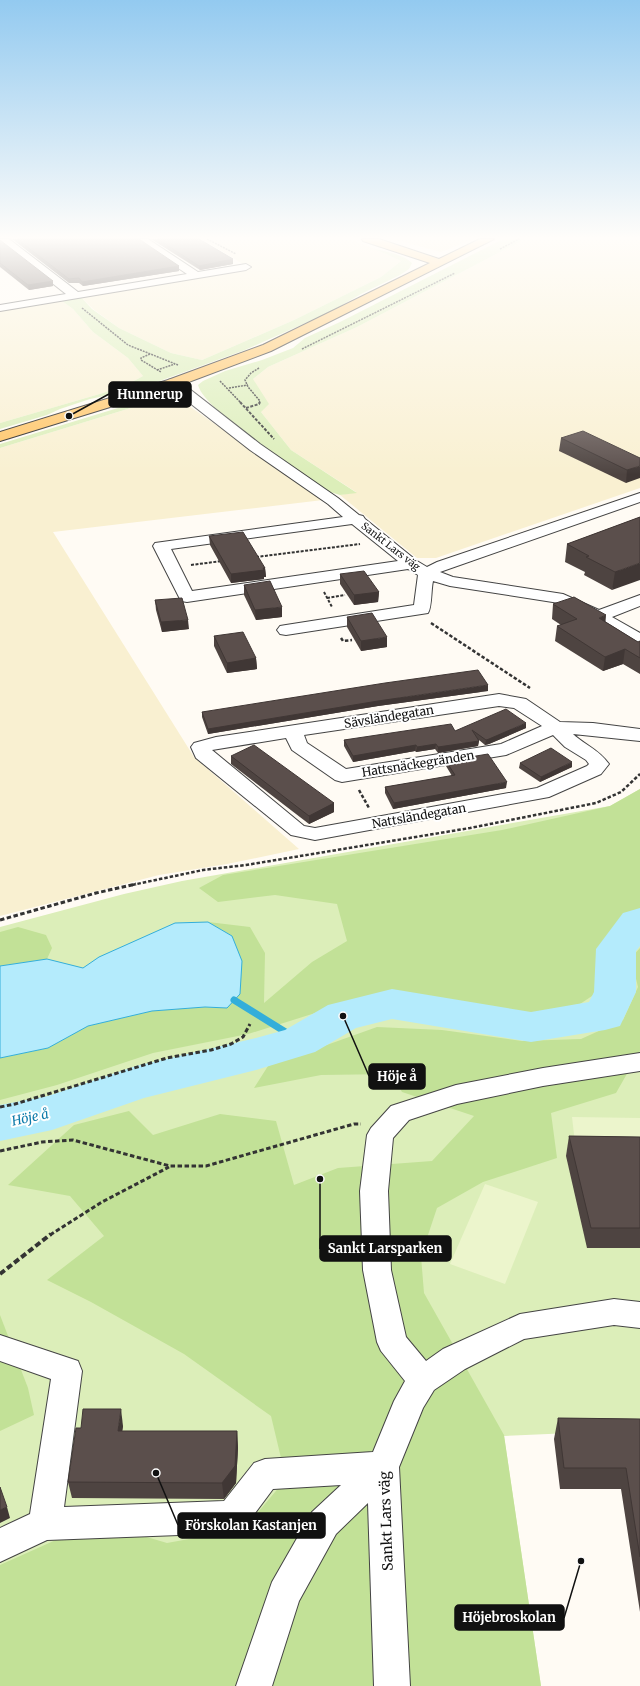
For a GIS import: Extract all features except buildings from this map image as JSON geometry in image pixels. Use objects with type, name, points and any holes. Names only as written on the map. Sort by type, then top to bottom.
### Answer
[{"type":"main road","points":[[0,436],[173,384],[267,348],[331,318]]},
{"type":"street","name":"Sankt Lars väg","points":[[173,384],[255,447],[358,520],[411,564],[426,573],[450,582],[563,599],[584,608],[640,640]]},
{"type":"street","points":[[286,630],[422,609],[422,596],[426,573],[443,565],[640,497]]},
{"type":"street","points":[[358,520],[161,546],[187,597],[411,564]]},
{"type":"street","points":[[598,616],[640,600]]},
{"type":"street","name":"Sävsländegatan","points":[[203,754],[202,747],[216,743],[499,700],[519,704],[556,727],[640,735]]},
{"type":"street","name":"Hattsnäckegränden","points":[[342,776],[506,749],[556,727]]},
{"type":"street","name":"Nattsländegatan","points":[[203,754],[298,831],[315,834],[542,793],[594,770],[597,766],[598,760],[572,743],[556,727]]},
{"type":"street","points":[[293,732],[299,746],[342,776]]},
{"type":"street","points":[[423,1380],[392,1342],[377,1270],[374,1191],[380,1136],[400,1113],[456,1094],[543,1077],[640,1062]]},
{"type":"street","name":"Sankt Lars väg","points":[[392,1686],[383,1467],[410,1401],[423,1380],[454,1359],[520,1327],[614,1312],[640,1315]]},
{"type":"street","points":[[0,1348],[67,1371],[45,1524]]},
{"type":"street","points":[[0,1545],[45,1524],[232,1517],[265,1474],[383,1467]]},
{"type":"street","points":[[254,1686],[284,1594],[324,1523],[383,1467]]},
{"type":"path","points":[[97,318],[128,345],[181,366]]},
{"type":"path","points":[[299,351],[367,318]]},
{"type":"path","points":[[157,370],[176,364]]},
{"type":"path","points":[[246,408],[260,404],[260,401],[245,380],[251,373],[260,368]]},
{"type":"path","points":[[220,381],[229,389],[276,442]]},
{"type":"path","points":[[229,389],[248,386]]},
{"type":"path","points":[[250,557],[383,541]]},
{"type":"path","points":[[172,567],[227,560]]},
{"type":"path","points":[[316,578],[340,622]]},
{"type":"path","points":[[327,598],[345,595]]},
{"type":"path","points":[[422,609],[422,617],[533,690]]},
{"type":"path","points":[[0,920],[96,893],[203,870],[246,865],[470,828],[596,803],[615,797],[628,787],[640,774]]},
{"type":"path","points":[[342,776],[360,791],[378,823]]},
{"type":"path","points":[[0,1107],[15,1104],[167,1058],[211,1050],[231,1044],[243,1037],[250,1024]]},
{"type":"path","points":[[0,1151],[42,1142],[73,1140],[170,1166],[206,1166],[354,1124],[389,1124]]},
{"type":"path","points":[[0,1274],[53,1231],[76,1216],[170,1166]]},
{"type":"shaded area","points":[[0,318],[81,318],[93,332],[128,358],[143,376],[132,382],[103,393],[0,423]]},
{"type":"shaded area","points":[[105,318],[299,318],[202,360],[171,353],[119,328]]},
{"type":"shaded area","points":[[375,318],[640,318],[640,488],[436,558],[417,558],[340,495],[356,492],[291,450],[261,412],[253,379],[268,367]]},
{"type":"shaded area","points":[[157,400],[185,403],[323,500],[53,532],[194,757],[299,849],[227,864],[159,875],[0,916],[0,448]]},
{"type":"green space","points":[[81,318],[104,318],[119,328],[171,353],[202,360],[299,318],[317,318],[245,350],[154,383],[124,392],[90,399],[47,415],[0,429],[0,423],[103,393],[132,382],[143,376],[128,358],[93,332]]},
{"type":"green space","points":[[348,318],[375,318],[268,367],[253,379],[269,404],[261,412],[291,450],[357,493],[340,495],[330,492],[256,442],[218,411],[205,397],[198,385],[203,381],[225,371],[262,360],[293,348],[305,338]]},
{"type":"green space","points":[[170,396],[182,399],[185,403],[157,400],[0,448],[0,444],[154,397]]},
{"type":"green space","points":[[640,789],[640,1430],[504,1436],[541,1686],[0,1686],[0,927],[124,894],[182,881],[610,806]]},
{"type":"green space","points":[[640,789],[640,910],[623,916],[598,948],[604,988],[580,1004],[531,1014],[396,994],[341,1005],[248,1034],[153,1053],[57,1085],[0,1100],[0,1058],[48,1048],[88,1026],[152,1011],[205,1007],[227,1008],[232,936],[208,922],[250,927],[265,953],[264,1003],[312,962],[347,941],[337,904],[275,895],[218,902],[199,888],[223,875],[502,830],[610,806]]},
{"type":"green space","points":[[18,927],[46,935],[52,948],[47,959],[0,966],[0,932]]},
{"type":"green space","points":[[640,948],[640,1051],[616,1093],[551,1113],[557,1158],[483,1182],[437,1208],[421,1256],[424,1293],[504,1435],[541,1686],[0,1686],[0,1565],[96,1522],[167,1543],[244,1529],[286,1479],[271,1416],[184,1354],[91,1302],[47,1280],[104,1236],[70,1196],[8,1185],[74,1125],[129,1111],[153,1135],[220,1114],[276,1121],[294,1185],[338,1168],[432,1161],[474,1116],[402,1092],[392,1074],[321,1075],[254,1088],[268,1066],[377,1027],[442,1030],[522,1041],[581,1039],[623,1020],[638,987],[631,958]]},
{"type":"green space","points":[[572,1117],[640,1118],[640,1150],[576,1151]]},
{"type":"green space","points":[[485,1184],[538,1202],[505,1284],[450,1264]]},
{"type":"green space","points":[[0,1315],[28,1388],[34,1415],[0,1431]]},
{"type":"water","points":[[208,922],[232,936],[242,961],[240,994],[227,1008],[205,1007],[152,1011],[88,1026],[48,1048],[0,1058],[0,966],[47,959],[83,968],[99,957],[175,923]]},
{"type":"waterway","name":"Höje å","points":[[0,1123],[52,1113],[136,1083],[256,1054],[300,1041],[343,1016],[392,1004],[531,1027],[605,1015],[615,992],[616,949],[637,922],[640,921]]},
{"type":"waterway","points":[[234,1000],[300,1041]]},
{"type":"place","name":"Hunnerup","points":[[69,416]]},
{"type":"place","name":"Höje å","points":[[343,1016]]},
{"type":"place","name":"Sankt Larsparken","points":[[320,1179]]},
{"type":"place","name":"Förskolan Kastanjen","points":[[156,1473]]},
{"type":"place","name":"Höjebroskolan","points":[[581,1561]]}]
